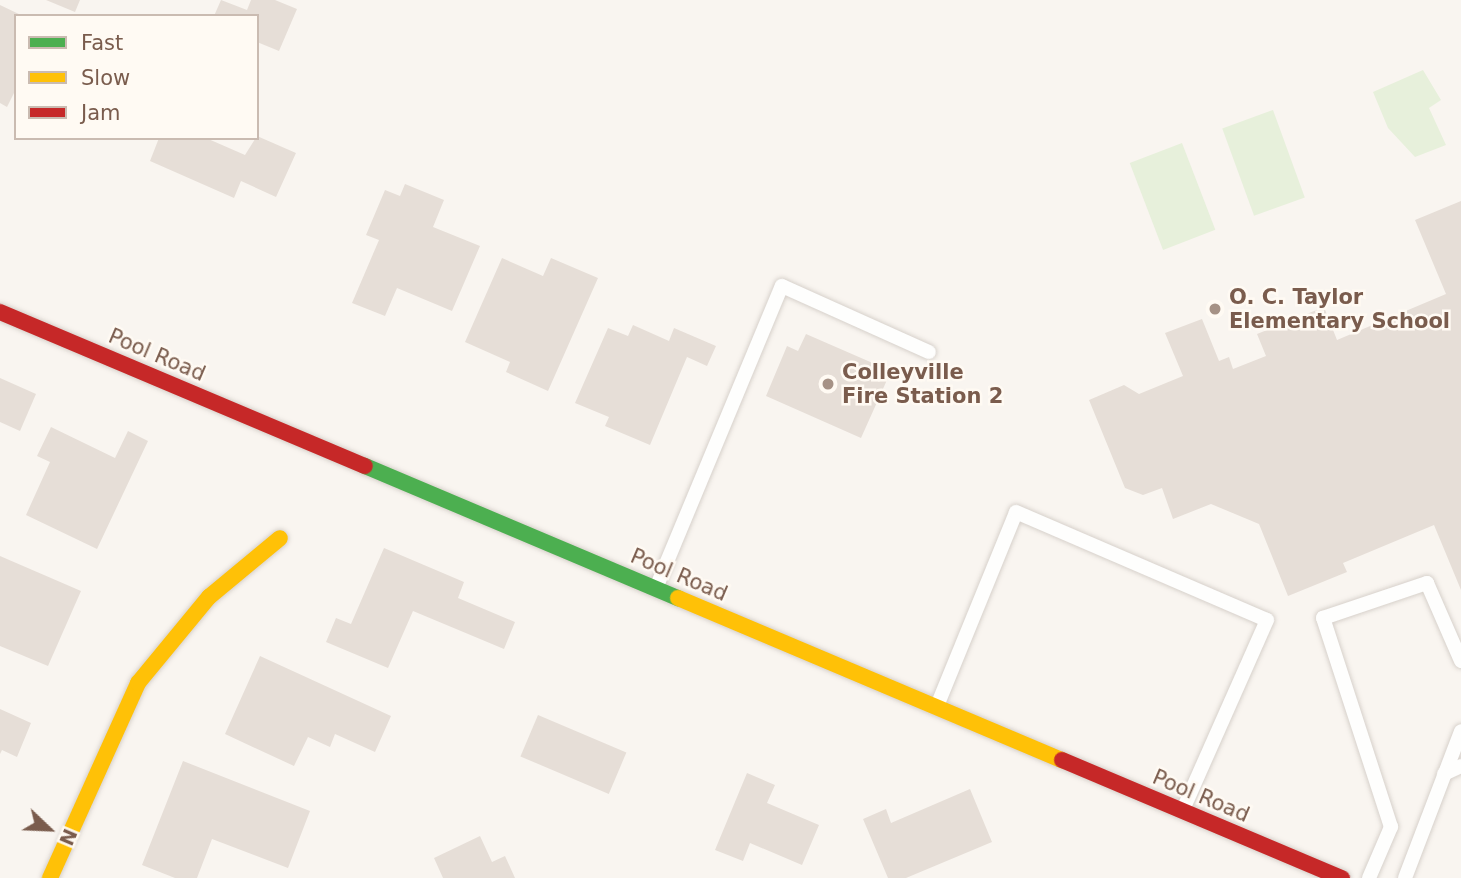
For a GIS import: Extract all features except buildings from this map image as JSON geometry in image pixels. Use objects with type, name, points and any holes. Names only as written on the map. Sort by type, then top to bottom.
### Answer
[{"type":"main road","name":"Pool Road","points":[[0,312],[1342,878]]},
{"type":"main road","points":[[50,878],[138,683],[209,597],[281,538]]},
{"type":"lane","points":[[655,588],[782,286],[929,352]]},
{"type":"lane","points":[[936,707],[1016,512],[1267,620],[1183,811]]},
{"type":"lane","points":[[1369,878],[1391,827],[1323,618],[1427,583],[1461,661]]},
{"type":"lane","points":[[1405,878],[1461,731]]},
{"type":"lane","points":[[1444,774],[1461,766]]},
{"type":"green space","points":[[1423,70],[1441,100],[1429,108],[1446,145],[1415,157],[1388,128],[1373,92]]},
{"type":"green space","points":[[1273,110],[1305,197],[1254,216],[1222,128]]},
{"type":"green space","points":[[1182,143],[1215,230],[1163,250],[1130,163]]},
{"type":"traffic: fast","points":[[365,466],[678,598]]},
{"type":"traffic: slow","points":[[50,878],[138,683],[209,597],[280,538]]},
{"type":"traffic: slow","points":[[678,598],[1062,760]]},
{"type":"traffic: jam","points":[[0,312],[365,466]]},
{"type":"traffic: jam","points":[[1062,760],[1342,878]]},
{"type":"place","name":"O. C. Taylor Elementary School","points":[[1215,309]]},
{"type":"place","name":"Colleyville Fire Station 2","points":[[828,384]]}]
